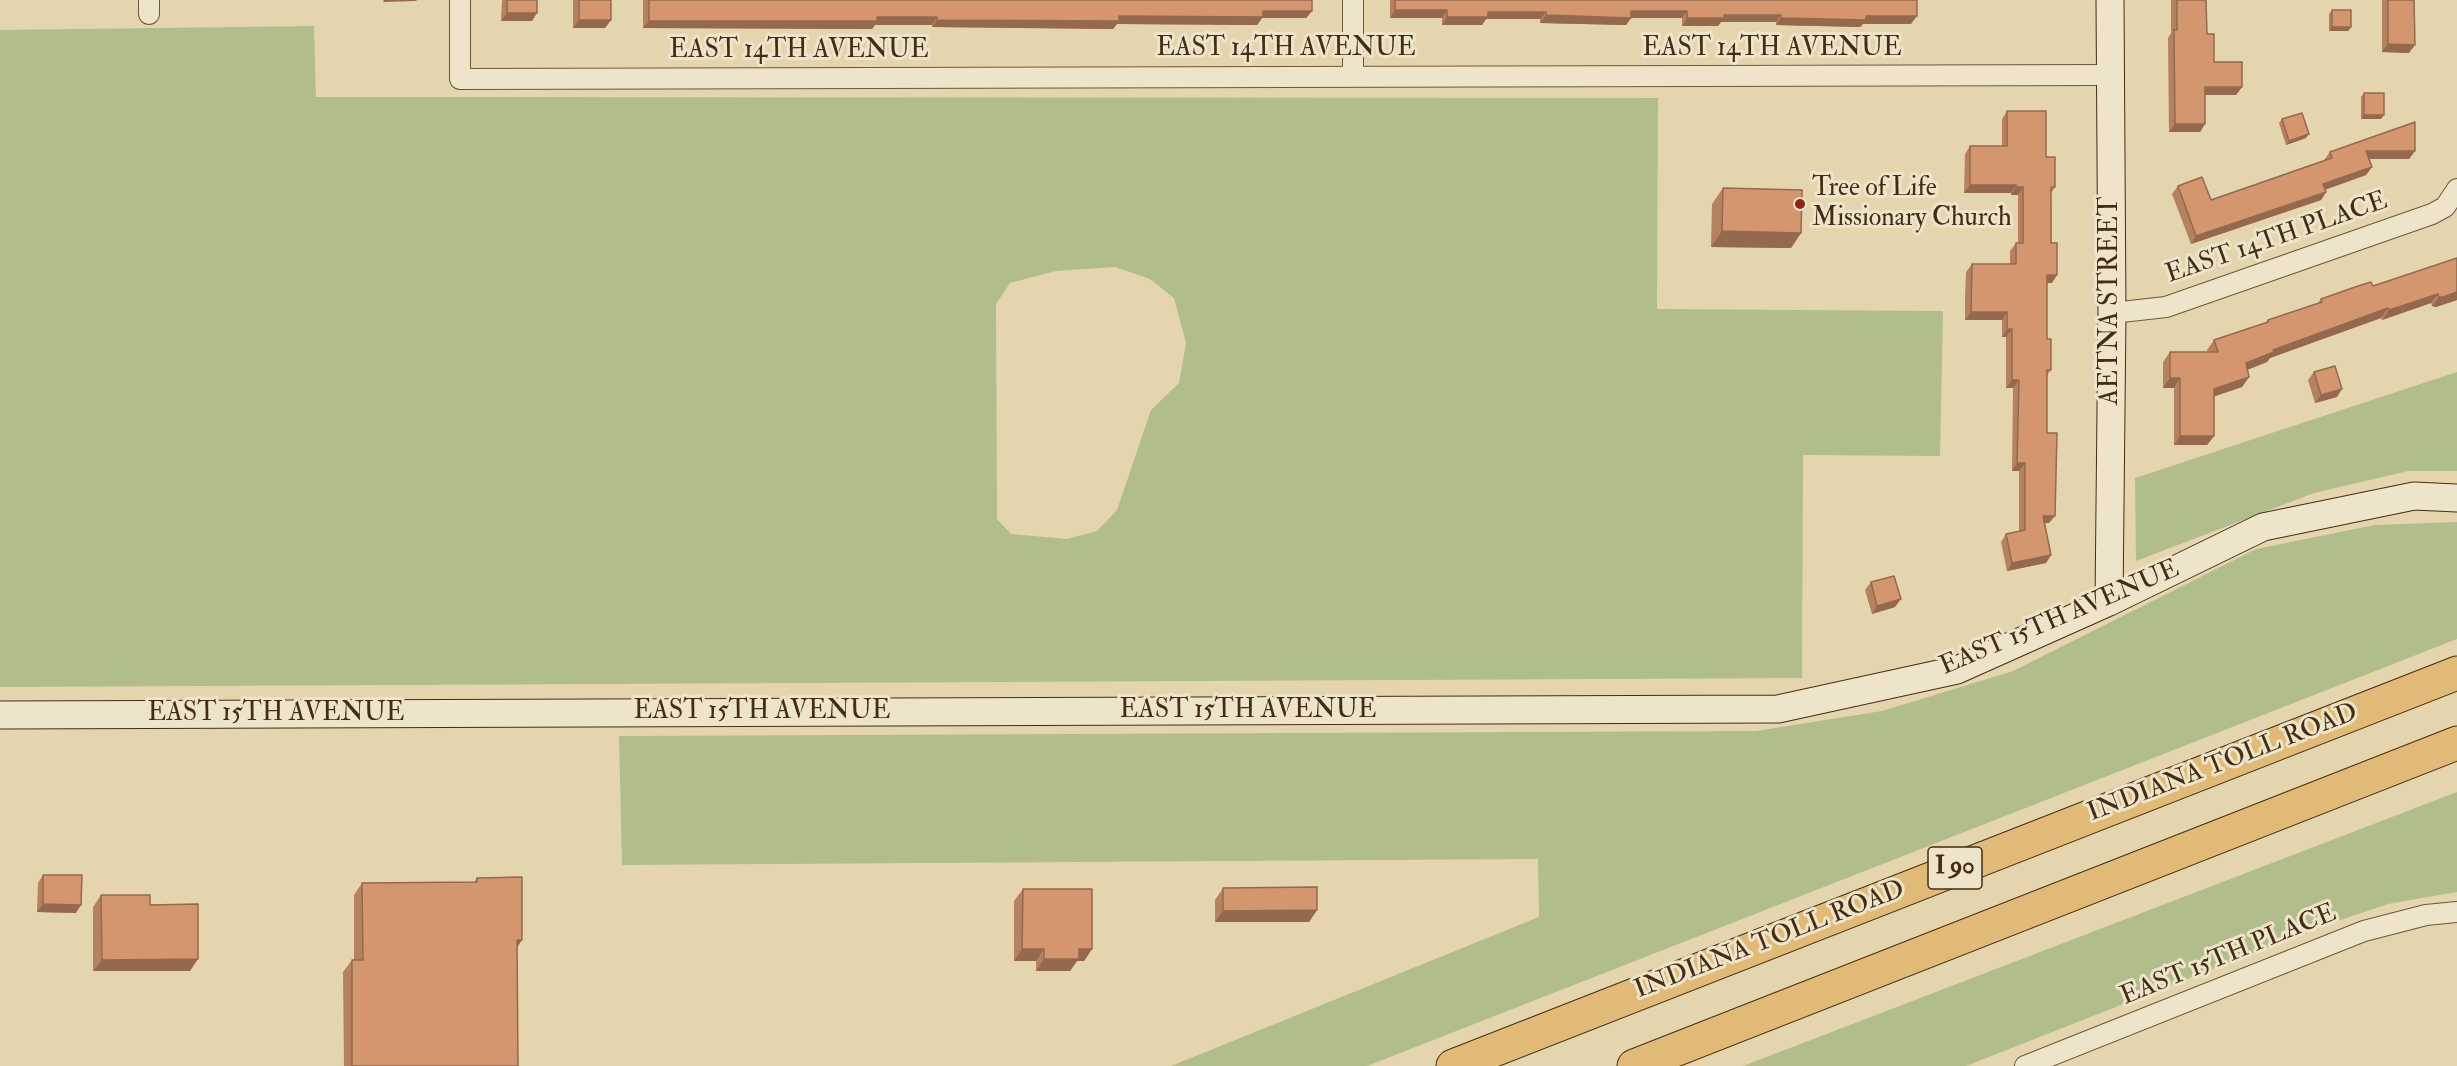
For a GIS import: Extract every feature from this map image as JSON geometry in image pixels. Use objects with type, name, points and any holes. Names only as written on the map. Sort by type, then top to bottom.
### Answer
[{"type":"highway","name":"INDIANA TOLL ROAD","points":[[1453,1066],[2457,673]]},
{"type":"highway","name":"I 90","points":[[1634,1066],[2457,743]]},
{"type":"street","name":"EAST 14TH AVENUE","points":[[460,0],[460,79],[2111,75]]},
{"type":"street","points":[[1353,0],[1353,76]]},
{"type":"street","name":"AETNA STREET","points":[[2109,603],[2112,313],[2110,0]]},
{"type":"street","name":"EAST 14TH PLACE","points":[[2112,313],[2166,307],[2432,214],[2445,207],[2455,194]]},
{"type":"street","name":"EAST 15TH AVENUE","points":[[0,715],[1778,709],[1957,670],[2109,603],[2263,527],[2414,496],[2457,498]]},
{"type":"street","name":"EAST 15TH PLACE","points":[[2025,1066],[2364,931],[2426,915],[2457,912]]},
{"type":"green space","points":[[314,26],[316,97],[1658,98],[1657,309],[1943,311],[1940,456],[1803,455],[1802,678],[0,687],[0,30]],"holes":[[[1115,267],[1150,279],[1174,298],[1186,343],[1179,383],[1151,410],[1117,510],[1097,531],[1067,539],[1011,534],[997,519],[996,304],[1010,283],[1056,271]]]},
{"type":"green space","points":[[2457,372],[2457,471],[2408,471],[2314,493],[2136,561],[2135,478]]},
{"type":"green space","points":[[2457,522],[2457,639],[1367,1066],[1171,1066],[1539,917],[1538,859],[622,865],[619,736],[1756,731],[1882,711],[2013,671],[2256,549],[2375,525]]},
{"type":"green space","points":[[2457,792],[2457,892],[2388,904],[2314,929],[1966,1066],[1743,1066]]},
{"type":"building","points":[[507,0],[537,0],[537,13],[507,13]]},
{"type":"building","points":[[579,0],[611,0],[611,20],[579,20]]},
{"type":"building","points":[[649,0],[1312,0],[1312,11],[1263,11],[1263,17],[1119,16],[1119,21],[937,20],[937,17],[877,17],[877,21],[649,21]]},
{"type":"building","points":[[1395,0],[1917,0],[1917,16],[1866,16],[1866,20],[1781,18],[1781,15],[1724,15],[1724,18],[1687,18],[1687,11],[1631,11],[1631,18],[1546,15],[1546,12],[1488,12],[1488,17],[1447,17],[1447,10],[1395,10]]},
{"type":"building","points":[[2177,0],[2206,0],[2207,34],[2214,34],[2214,62],[2242,62],[2242,87],[2205,87],[2205,124],[2175,124],[2174,30],[2177,30]]},
{"type":"building","points":[[2388,0],[2414,0],[2415,45],[2388,44]]},
{"type":"building","points":[[2332,10],[2351,10],[2351,27],[2332,27]]},
{"type":"building","points":[[2364,93],[2384,93],[2384,115],[2364,115]]},
{"type":"building","points":[[2007,111],[2046,111],[2046,157],[2055,157],[2055,187],[2051,187],[2051,243],[2057,243],[2057,275],[2047,275],[2047,339],[2051,339],[2051,370],[2047,370],[2047,433],[2057,433],[2055,516],[2043,516],[2051,555],[2012,563],[2006,534],[2025,530],[2025,463],[2017,463],[2019,380],[2012,380],[2012,329],[2007,329],[2007,312],[1971,312],[1972,264],[2016,264],[2016,243],[2023,243],[2023,187],[1970,185],[1970,146],[2007,146]]},
{"type":"building","points":[[2302,113],[2309,134],[2289,141],[2282,119]]},
{"type":"building","points":[[2415,122],[2415,151],[2366,151],[2372,167],[2323,184],[2326,192],[2196,236],[2178,186],[2202,177],[2211,200],[2332,158],[2330,152]]},
{"type":"building","points":[[1723,188],[1802,190],[1801,233],[1722,231]]},
{"type":"building","points":[[2457,258],[2457,292],[2443,297],[2439,297],[2438,294],[2389,310],[2388,308],[2273,350],[2274,352],[2246,363],[2249,377],[2214,389],[2214,436],[2180,436],[2180,378],[2170,378],[2170,352],[2218,352],[2214,340],[2322,302],[2321,299],[2358,286],[2371,282],[2373,286]]},
{"type":"building","points":[[2335,366],[2342,389],[2321,395],[2314,372]]},
{"type":"building","points":[[1894,576],[1901,599],[1877,606],[1871,582]]},
{"type":"building","points":[[43,875],[82,875],[81,905],[43,904]]},
{"type":"building","points":[[522,877],[522,940],[517,940],[518,1066],[352,1066],[352,960],[363,960],[362,883],[477,882],[477,878]]},
{"type":"building","points":[[1317,887],[1317,910],[1223,911],[1223,888]]},
{"type":"building","points":[[1023,889],[1092,889],[1092,949],[1079,949],[1079,959],[1044,959],[1044,949],[1022,949]]},
{"type":"building","points":[[101,895],[150,895],[150,905],[198,904],[198,959],[102,960]]},
{"type":"place","name":"Tree of Life Missionary Church","points":[[1800,204]]}]
